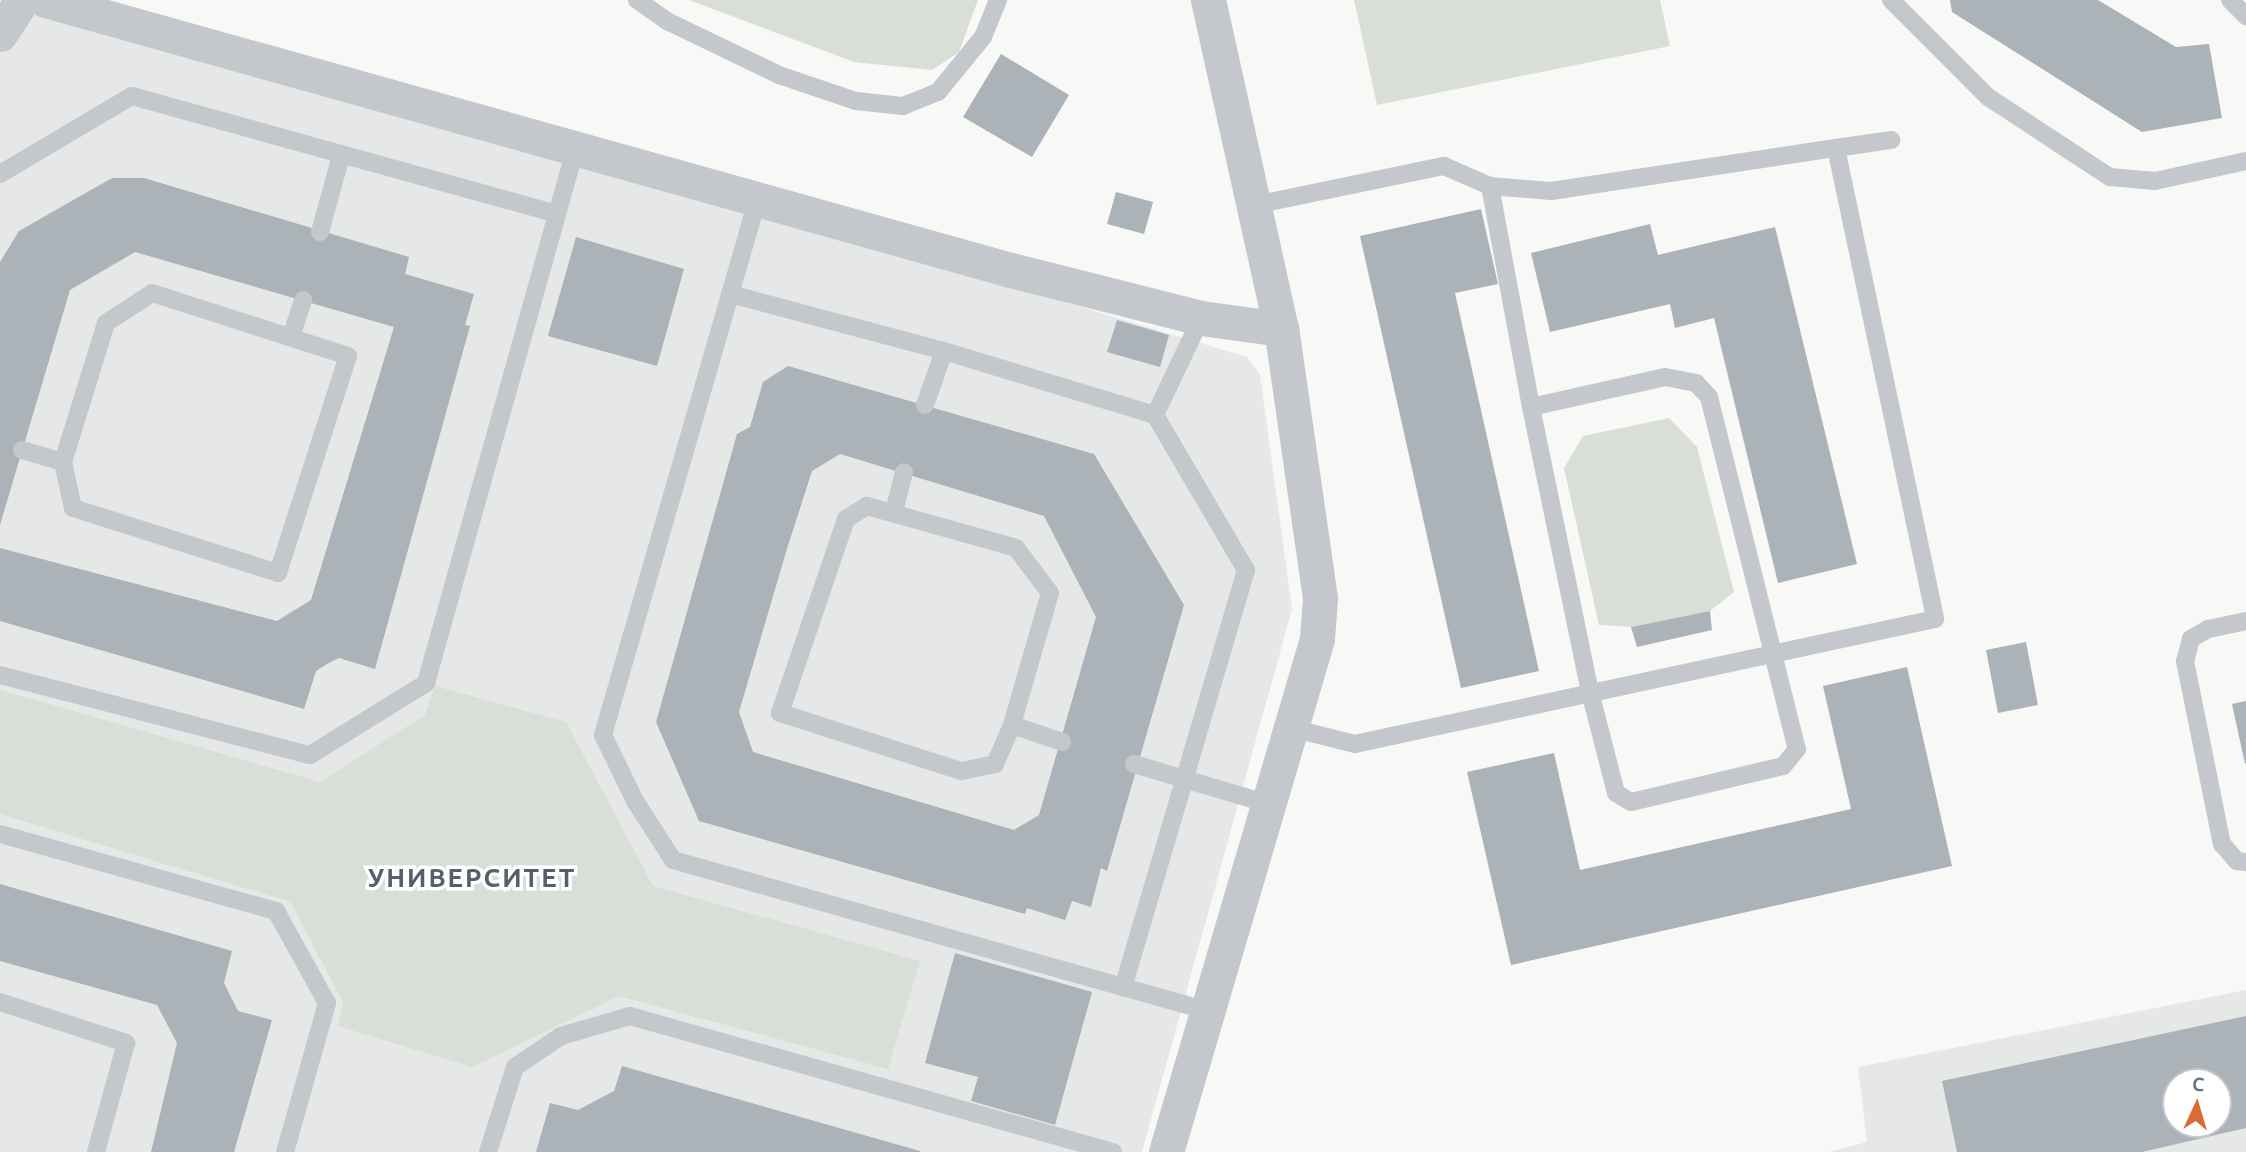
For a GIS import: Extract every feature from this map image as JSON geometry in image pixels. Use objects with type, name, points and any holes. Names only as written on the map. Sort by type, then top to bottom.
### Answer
[{"type":"street","points":[[0,34],[22,0]]},
{"type":"street","points":[[45,0],[757,201],[1201,318],[1281,329]]},
{"type":"street","points":[[1166,1152],[1317,639],[1320,598],[1281,329],[1208,0]]},
{"type":"lane","points":[[637,0],[667,21],[779,75],[856,101],[903,106],[937,92],[983,37],[998,0]]},
{"type":"lane","points":[[1891,0],[1988,97],[2110,177],[2155,181],[2246,161]]},
{"type":"lane","points":[[2230,0],[2246,16]]},
{"type":"lane","points":[[0,174],[132,96],[557,214]]},
{"type":"lane","points":[[1255,205],[1444,166],[1490,186],[1551,191],[1891,140]]},
{"type":"lane","points":[[1292,728],[1355,744],[1935,620],[1836,148]]},
{"type":"lane","points":[[0,675],[310,755],[426,683],[575,150]]},
{"type":"lane","points":[[320,232],[341,156]]},
{"type":"lane","points":[[1490,186],[1531,407],[1590,692],[1616,793],[1631,802],[1783,766],[1797,749],[1709,397],[1696,383],[1665,377],[1531,407]]},
{"type":"lane","points":[[757,201],[603,735],[635,801],[673,860],[1208,1011]]},
{"type":"lane","points":[[152,293],[348,356],[278,573],[73,508],[63,462],[106,323],[152,293]]},
{"type":"lane","points":[[730,294],[944,351],[1155,415],[1246,570],[1123,987]]},
{"type":"lane","points":[[291,337],[303,300]]},
{"type":"lane","points":[[1155,415],[1201,318]]},
{"type":"lane","points":[[925,405],[944,351]]},
{"type":"lane","points":[[22,450],[63,462]]},
{"type":"lane","points":[[894,512],[904,472]]},
{"type":"lane","points":[[867,506],[894,512],[1016,548],[1051,593],[1012,725],[995,764],[961,771],[780,713],[846,519],[867,506]]},
{"type":"lane","points":[[2246,621],[2208,629],[2191,639],[2185,661],[2222,844],[2237,861],[2246,862]]},
{"type":"lane","points":[[1012,725],[1062,742]]},
{"type":"lane","points":[[1134,764],[1269,804]]},
{"type":"lane","points":[[0,834],[276,911],[327,1003],[285,1152]]},
{"type":"lane","points":[[0,1002],[126,1043],[96,1152]]},
{"type":"lane","points":[[488,1152],[514,1067],[561,1036],[630,1016],[1077,1147],[1113,1152]]},
{"type":"shaded area","points":[[0,0],[61,0],[1247,357],[1260,374],[1292,609],[1142,1152],[0,1152]]},
{"type":"shaded area","points":[[689,0],[978,0],[959,52],[932,70],[854,62]]},
{"type":"shaded area","points":[[1354,0],[1660,0],[1670,46],[1377,105]]},
{"type":"shaded area","points":[[1669,418],[1697,447],[1734,592],[1710,611],[1631,627],[1599,625],[1564,468],[1583,436]]},
{"type":"shaded area","points":[[435,686],[566,722],[653,886],[920,961],[888,1069],[619,996],[472,1067],[338,1026],[343,1003],[291,902],[0,814],[0,690],[320,782],[425,715]]},
{"type":"shaded area","points":[[2246,990],[2246,1152],[1828,1152],[1867,1142],[1858,1067]]},
{"type":"building","points":[[1950,0],[2098,0],[2176,47],[2209,44],[2222,118],[2142,132],[1952,12]]},
{"type":"building","points":[[1001,54],[1069,95],[1032,157],[963,117]]},
{"type":"building","points":[[112,178],[144,178],[409,257],[405,274],[474,294],[465,325],[470,326],[375,669],[339,658],[327,664],[316,671],[304,709],[0,621],[0,548],[277,621],[311,600],[394,327],[135,252],[70,290],[0,525],[0,262],[19,231]]},
{"type":"building","points":[[1116,192],[1153,202],[1144,234],[1107,224]]},
{"type":"building","points":[[1481,209],[1498,284],[1455,293],[1539,671],[1461,688],[1360,236]]},
{"type":"building","points":[[1650,224],[1658,255],[1775,227],[1857,564],[1778,583],[1714,318],[1675,328],[1670,304],[1550,332],[1531,253]]},
{"type":"building","points":[[576,237],[684,269],[657,366],[548,336]]},
{"type":"building","points":[[1117,320],[1169,335],[1160,367],[1107,352]]},
{"type":"building","points":[[788,366],[1094,454],[1184,605],[1107,871],[1101,868],[1091,907],[1072,901],[1065,920],[1027,908],[1025,914],[699,821],[656,722],[737,434],[750,427],[763,382]],"holes":[[[840,454],[1044,516],[1096,617],[1039,815],[1014,830],[753,752],[739,712],[812,471]]]},
{"type":"building","points":[[1710,611],[1712,630],[1637,647],[1631,627]]},
{"type":"building","points":[[2026,642],[2038,705],[1998,713],[1986,650]]},
{"type":"building","points":[[1907,667],[1952,866],[1511,965],[1467,772],[1554,753],[1580,870],[1851,809],[1823,686]]},
{"type":"building","points":[[2246,701],[2246,763],[2245,764],[2232,704]]},
{"type":"building","points":[[0,884],[232,951],[224,983],[238,1011],[272,1020],[234,1152],[151,1152],[177,1043],[157,1005],[0,961]]},
{"type":"building","points":[[955,953],[1092,992],[1055,1125],[971,1101],[978,1077],[925,1063]]},
{"type":"building","points":[[2246,1016],[2246,1128],[2232,1131],[2232,1068],[2162,1068],[2162,1138],[2203,1138],[2142,1152],[1957,1152],[1942,1081]]},
{"type":"building","points":[[622,1066],[920,1152],[536,1152],[550,1103],[578,1110],[614,1091]]},
{"type":"district","name":"УНИВЕРСИТЕТ","points":[[472,878]]}]
